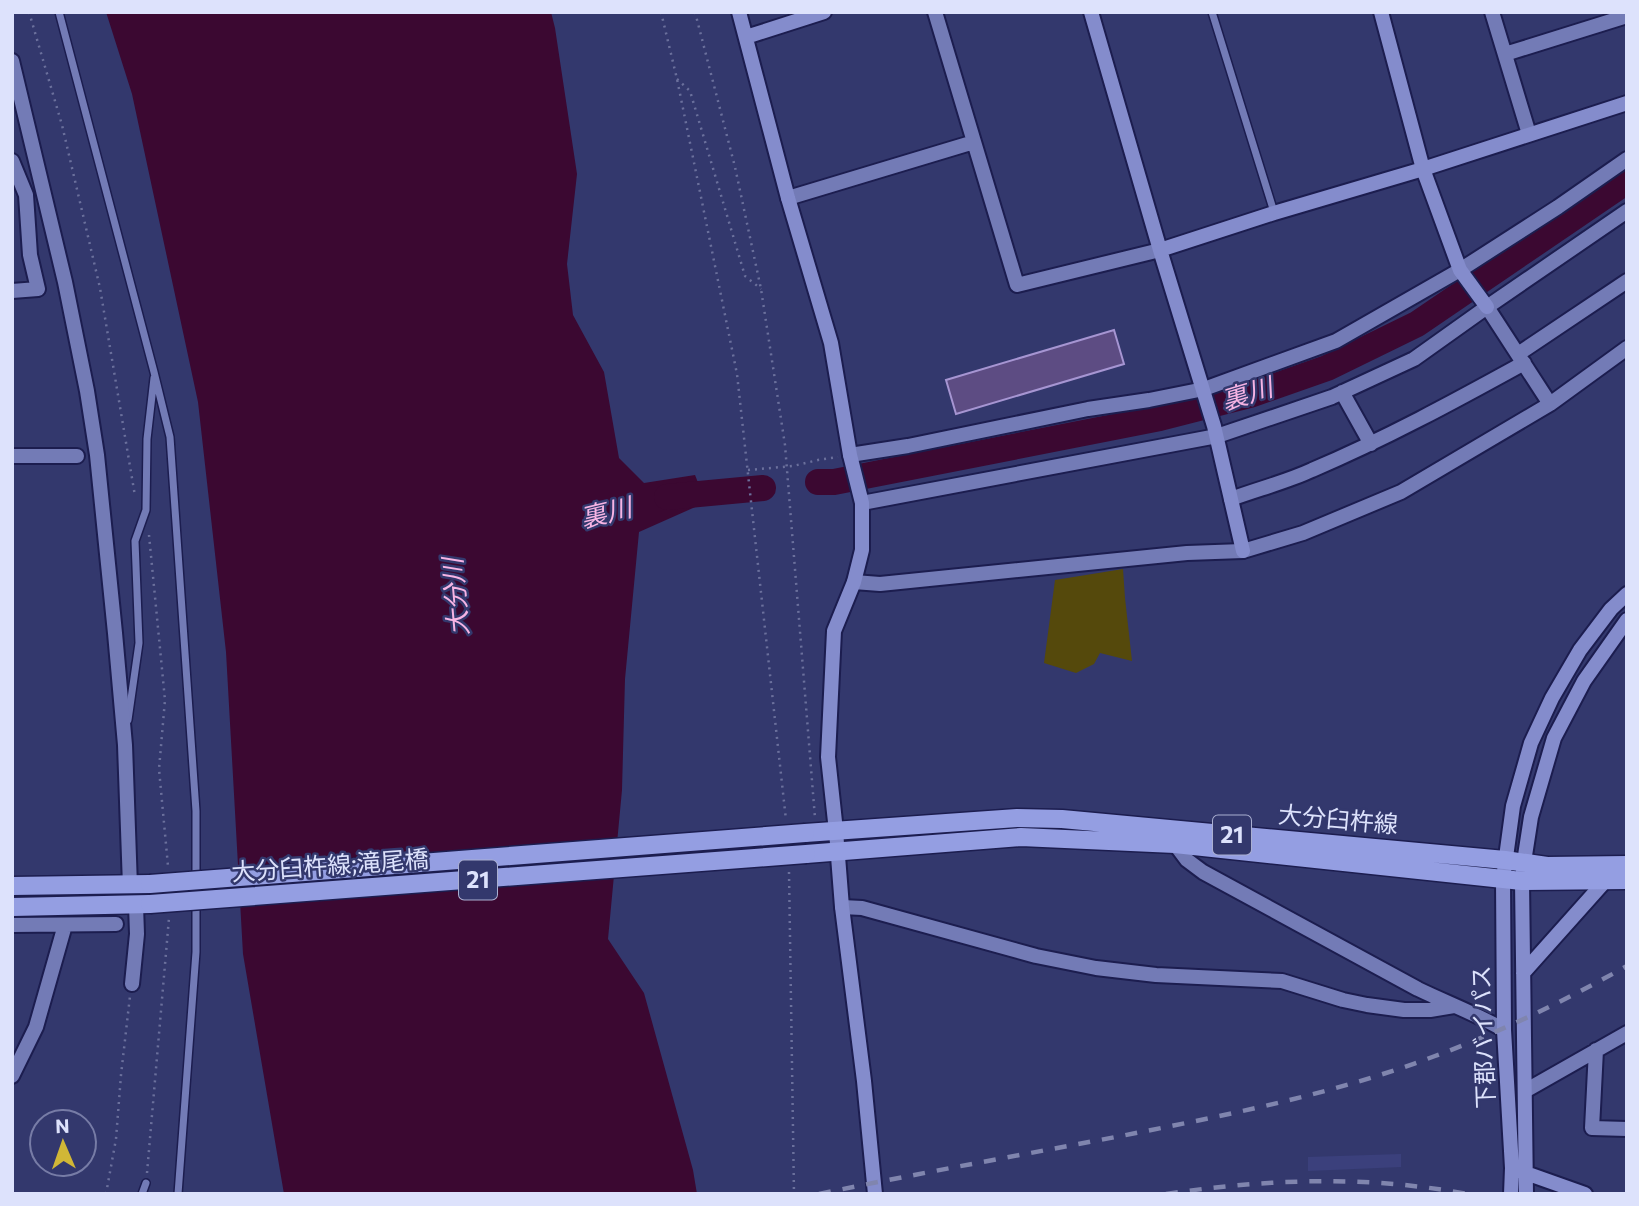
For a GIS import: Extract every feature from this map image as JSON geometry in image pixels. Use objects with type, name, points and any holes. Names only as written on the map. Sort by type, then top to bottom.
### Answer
[{"type":"main road","name":"大分臼杵線","points":[[836,831],[1017,818],[1062,819],[1547,866],[1627,868]]},
{"type":"main road","name":"21","points":[[811,833],[836,831]]},
{"type":"main road","name":"大分臼杵線;滝尾橋","points":[[130,886],[811,833]]},
{"type":"main road","name":"大分臼杵線","points":[[837,852],[1021,837],[1175,844],[1522,881],[1606,880],[1627,868]]},
{"type":"main road","name":"大分臼杵線;滝尾橋","points":[[143,904],[837,852]]},
{"type":"main road","name":"21","points":[[12,886],[130,886]]},
{"type":"main road","name":"21","points":[[12,907],[143,904]]},
{"type":"street","points":[[738,12],[788,198],[831,343],[851,458],[862,503],[862,551],[854,582],[834,631],[828,757],[842,907],[875,1194]]},
{"type":"street","points":[[746,37],[824,12]]},
{"type":"street","points":[[935,12],[1017,285],[1160,250],[1627,103]]},
{"type":"street","points":[[1091,12],[1215,431],[1243,551]]},
{"type":"street","points":[[1381,12],[1423,169],[1462,272],[1550,404]]},
{"type":"street","points":[[1492,12],[1529,134]]},
{"type":"street","points":[[1505,54],[1627,16]]},
{"type":"street","points":[[12,61],[65,282],[97,455],[125,745],[130,886]]},
{"type":"street","points":[[788,198],[974,142]]},
{"type":"street","points":[[851,458],[1088,409],[1204,393],[1336,341],[1462,272],[1627,159]]},
{"type":"street","points":[[12,161],[26,195],[30,255],[38,289],[12,291]]},
{"type":"street","points":[[862,503],[1215,431],[1332,397],[1413,359],[1484,302],[1627,211]]},
{"type":"street","points":[[12,218],[28,218]]},
{"type":"street","points":[[1231,499],[1310,471],[1429,415],[1521,358],[1627,281]]},
{"type":"street","points":[[854,582],[880,584],[1186,553],[1243,551],[1303,533],[1401,492],[1550,404],[1627,348]]},
{"type":"street","points":[[1342,392],[1371,444]]},
{"type":"street","points":[[12,456],[77,456]]},
{"type":"street","name":"下郡バイパス","points":[[1511,1194],[1512,1168],[1504,1030],[1503,879],[1513,806],[1531,743],[1552,698],[1580,650],[1627,594]]},
{"type":"street","name":"下郡バイパス","points":[[1526,1194],[1522,881],[1531,817],[1554,738],[1584,681],[1627,620]]},
{"type":"street","points":[[1175,844],[1187,860],[1203,872],[1281,916],[1504,1030]]},
{"type":"street","points":[[1523,974],[1606,880]]},
{"type":"street","points":[[132,984],[143,904]]},
{"type":"street","points":[[842,907],[862,908],[1036,956],[1096,968],[1156,975],[1282,981],[1343,1000],[1404,1010],[1454,1006]]},
{"type":"street","points":[[12,925],[117,924]]},
{"type":"street","points":[[12,1076],[36,1027],[65,925]]},
{"type":"street","points":[[1525,1091],[1627,1032]]},
{"type":"street","points":[[1595,1050],[1592,1128],[1627,1129]]},
{"type":"street","points":[[1512,1168],[1585,1194]]},
{"type":"lane","points":[[59,12],[170,437],[196,811],[196,953],[178,1194]]},
{"type":"lane","points":[[1213,12],[1274,213]]},
{"type":"lane","points":[[125,745],[139,643],[135,541],[146,510],[147,439],[154,372]]},
{"type":"lane","points":[[77,456],[97,455]]},
{"type":"lane","points":[[142,1194],[146,1183]]},
{"type":"path","points":[[661,12],[737,374],[751,502]]},
{"type":"path","points":[[695,12],[735,167],[761,289],[787,467],[811,833]]},
{"type":"path","points":[[677,79],[691,91],[745,276],[761,289]]},
{"type":"path","points":[[748,470],[851,458]]},
{"type":"path","points":[[106,1194],[116,1139],[132,984]]},
{"type":"shaded area","points":[[1123,569],[1132,661],[1100,653],[1094,664],[1076,673],[1044,663],[1055,580]]},
{"type":"shaded area","points":[[1401,1154],[1401,1167],[1308,1171],[1308,1157]]},
{"type":"water","name":"大分川","points":[[106,12],[551,12],[577,174],[567,264],[573,315],[604,372],[619,458],[644,483],[695,475],[702,504],[639,532],[625,679],[622,790],[608,939],[644,993],[693,1170],[697,1194],[284,1194],[243,954],[226,652],[198,402],[132,94]]},
{"type":"building","points":[[1114,330],[1124,364],[956,414],[946,380]]},
{"type":"waterway","name":"裏川","points":[[818,482],[834,482],[1160,418],[1250,395],[1327,368],[1417,324],[1627,181]]},
{"type":"waterway","name":"裏川","points":[[667,497],[763,488]]},
{"type":"railway","points":[[819,1194],[1201,1120],[1358,1082],[1435,1056],[1509,1026],[1627,966]]},
{"type":"railway","points":[[1166,1194],[1241,1185],[1316,1181],[1392,1184],[1467,1194]]}]
